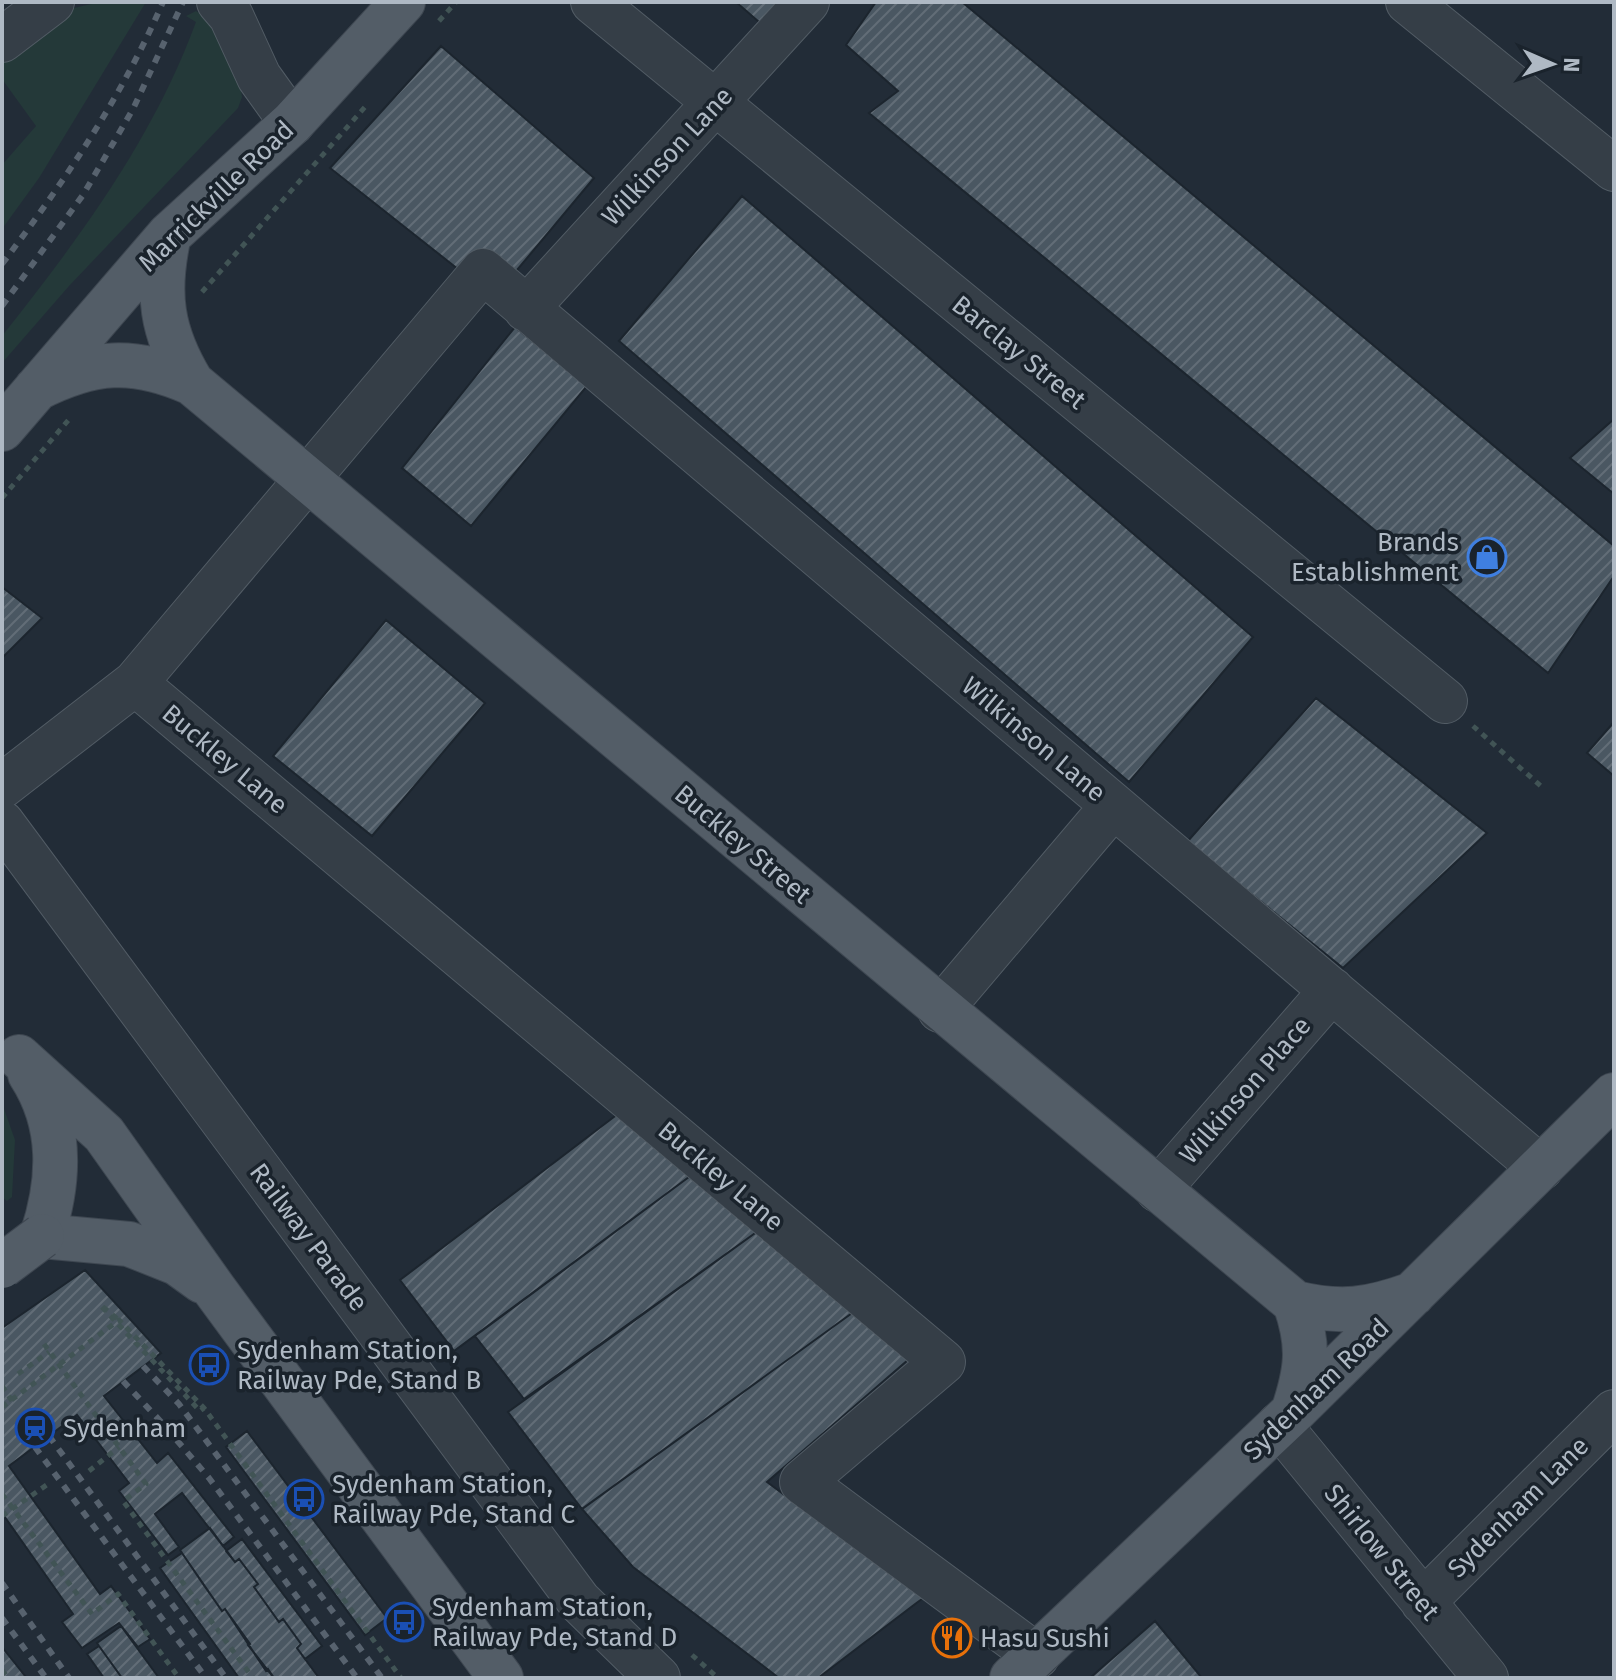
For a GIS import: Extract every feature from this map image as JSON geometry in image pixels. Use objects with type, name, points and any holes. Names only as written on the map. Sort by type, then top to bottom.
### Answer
[{"type":"main road","name":"Marrickville Road","points":[[2,429],[169,235],[292,123],[419,14]]},
{"type":"main road","name":"Buckley Street","points":[[169,235],[162,266],[163,308],[177,358],[192,383]]},
{"type":"main road","name":"Buckley Street","points":[[36,389],[67,374],[99,365],[134,365],[164,371],[192,383],[1295,1303],[1325,1310],[1349,1311],[1378,1306],[1413,1294]]},
{"type":"main road","points":[[2,1266],[42,1236],[52,1206],[57,1175],[55,1144],[42,1098],[10,1046]]},
{"type":"main road","points":[[10,1046],[104,1134],[214,1289],[501,1678]]},
{"type":"main road","name":"Sydenham Road","points":[[1024,1667],[1286,1419],[1613,1097]]},
{"type":"main road","points":[[42,1236],[129,1244],[177,1263],[214,1289]]},
{"type":"main road","points":[[1286,1419],[1303,1380],[1307,1352],[1304,1327],[1295,1303]]},
{"type":"street","points":[[2,40],[52,2]]},
{"type":"street","points":[[219,2],[231,16],[259,77],[292,123]]},
{"type":"street","name":"Barclay Street","points":[[593,2],[1445,701]]},
{"type":"street","name":"Wilkinson Lane","points":[[526,309],[807,2]]},
{"type":"street","points":[[1408,2],[1614,169]]},
{"type":"street","name":"Wilkinson Lane","points":[[308,479],[483,271],[1541,1168]]},
{"type":"street","points":[[2,786],[135,683],[308,479]]},
{"type":"street","name":"Buckley Lane","points":[[135,683],[943,1362],[802,1482],[1024,1667]]},
{"type":"street","points":[[940,1010],[1113,806]]},
{"type":"street","name":"Railway Parade","points":[[2,823],[579,1601],[658,1678]]},
{"type":"street","name":"Wilkinson Place","points":[[1158,1190],[1332,990]]},
{"type":"street","name":"Shirlow Street","points":[[1286,1419],[1423,1602],[1486,1678]]},
{"type":"street","name":"Sydenham Lane","points":[[1423,1602],[1609,1428]]},
{"type":"path","points":[[419,14],[456,2]]},
{"type":"path","points":[[198,296],[373,97]]},
{"type":"path","points":[[2,498],[81,406]]},
{"type":"path","points":[[1445,701],[1543,788]]},
{"type":"path","points":[[204,1408],[200,1411],[102,1307],[119,1320],[204,1408],[401,1678]]},
{"type":"path","points":[[2,1407],[119,1320]]},
{"type":"path","points":[[18,1374],[41,1358],[52,1350],[44,1344],[48,1350],[54,1358],[60,1366],[146,1484],[123,1501],[253,1678]]},
{"type":"path","points":[[2,1386],[12,1401]]},
{"type":"path","points":[[89,1471],[119,1447]]},
{"type":"path","points":[[2,1516],[48,1484]]},
{"type":"path","points":[[2,1494],[92,1614],[118,1594],[179,1678]]},
{"type":"path","points":[[2,1670],[8,1678]]},
{"type":"green space","points":[[100,2],[146,2],[39,178],[2,229],[2,165],[36,126],[2,79],[2,64],[65,10]]},
{"type":"green space","points":[[196,11],[210,20],[240,82],[242,97],[238,108],[69,286],[2,363],[2,336],[86,225],[136,147],[158,107],[196,22],[186,16]]},
{"type":"green space","points":[[2,1103],[15,1140],[12,1197],[7,1201],[2,1197]]},
{"type":"building","points":[[736,2],[802,2],[773,34]]},
{"type":"building","points":[[876,2],[962,2],[1614,546],[1614,576],[1548,673],[869,113],[898,91],[846,45]]},
{"type":"building","points":[[441,46],[594,178],[512,276],[468,277],[330,168]]},
{"type":"building","points":[[742,196],[1253,637],[1129,782],[619,341]]},
{"type":"building","points":[[515,327],[587,386],[471,526],[402,468]]},
{"type":"building","points":[[1614,419],[1614,494],[1570,458]]},
{"type":"building","points":[[2,587],[42,618],[2,658]]},
{"type":"building","points":[[386,620],[485,703],[372,836],[273,756]]},
{"type":"building","points":[[1316,698],[1487,833],[1343,968],[1187,842]]},
{"type":"building","points":[[1614,722],[1614,776],[1587,753]]},
{"type":"building","points":[[623,1110],[697,1171],[454,1351],[400,1280]]},
{"type":"building","points":[[697,1171],[758,1231],[524,1399],[475,1336]]},
{"type":"building","points":[[758,1231],[859,1308],[582,1509],[508,1412]]},
{"type":"building","points":[[85,1270],[161,1353],[104,1396],[157,1463],[168,1453],[234,1537],[223,1546],[182,1493],[155,1514],[179,1547],[168,1555],[119,1491],[129,1483],[77,1415],[9,1466],[100,1594],[111,1586],[150,1639],[138,1647],[119,1623],[82,1648],[62,1622],[73,1614],[2,1513],[2,1328]]},
{"type":"building","points":[[859,1308],[909,1359],[767,1482],[923,1598],[818,1678],[779,1678],[633,1567],[582,1509]]},
{"type":"building","points":[[247,1431],[387,1618],[365,1635],[226,1447]]},
{"type":"building","points":[[210,1528],[235,1562],[239,1559],[258,1584],[254,1587],[279,1622],[283,1619],[301,1644],[297,1648],[319,1678],[274,1678],[225,1609],[222,1611],[180,1550]]},
{"type":"building","points":[[242,1539],[322,1646],[305,1659],[297,1648],[301,1644],[283,1619],[279,1622],[254,1587],[258,1584],[239,1559],[235,1562],[226,1551]]},
{"type":"building","points":[[182,1553],[274,1678],[239,1678],[160,1568]]},
{"type":"building","points":[[1155,1621],[1202,1678],[1090,1678]]},
{"type":"building","points":[[121,1626],[159,1678],[122,1678],[97,1643]]},
{"type":"building","points":[[99,1646],[122,1678],[104,1678],[87,1654]]},
{"type":"building","points":[[2,1647],[26,1677],[27,1678],[2,1678]]},
{"type":"railway","points":[[2,264],[90,138],[129,71],[163,2]]},
{"type":"railway","points":[[2,306],[83,195],[133,109],[183,2]]},
{"type":"railway","points":[[143,1366],[179,1404],[382,1678]]},
{"type":"railway","points":[[123,1381],[209,1478],[357,1678]]},
{"type":"railway","points":[[49,1436],[226,1678]]},
{"type":"railway","points":[[35,1447],[206,1678]]},
{"type":"railway","points":[[2,1583],[69,1678]]},
{"type":"railway","points":[[2,1618],[46,1678]]},
{"type":"place","name":"Brands Establishment","points":[[1487,557]]},
{"type":"place","name":"Sydenham Station, Railway Pde, Stand B","points":[[209,1365]]},
{"type":"place","name":"Sydenham","points":[[35,1428]]},
{"type":"place","name":"Sydenham Station, Railway Pde, Stand C","points":[[304,1499]]},
{"type":"place","name":"Sydenham Station, Railway Pde, Stand D","points":[[404,1622]]},
{"type":"place","name":"Hasu Sushi","points":[[952,1638]]}]
